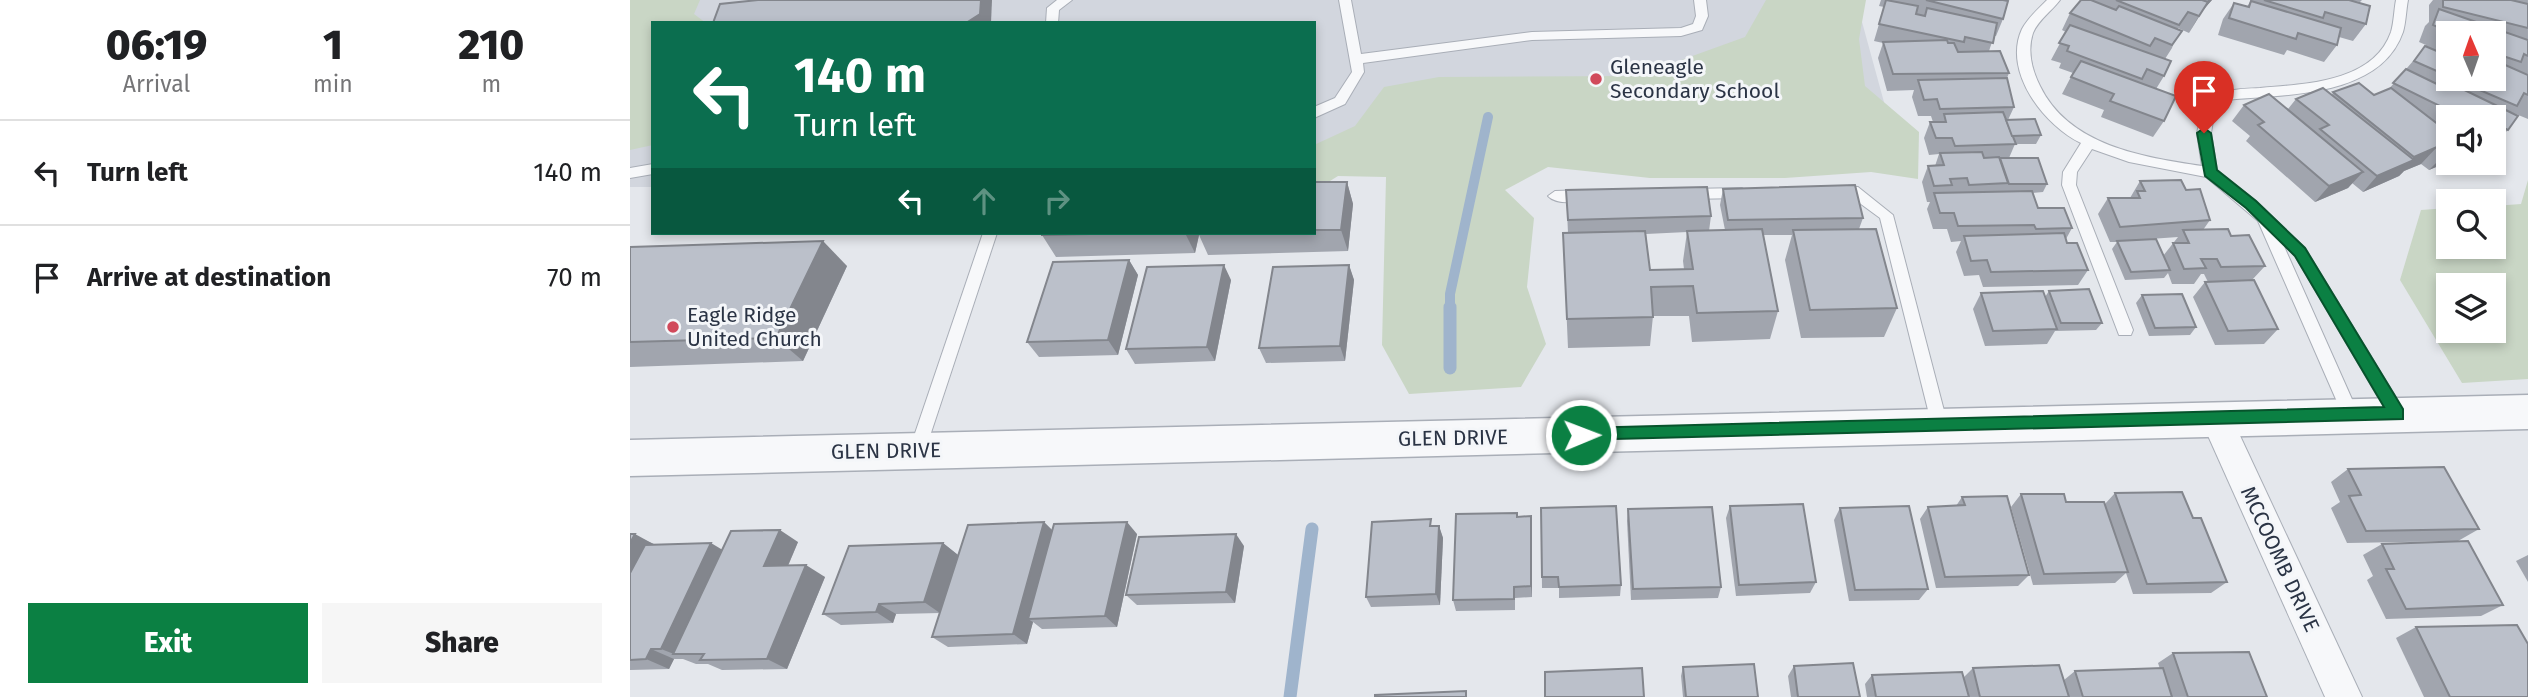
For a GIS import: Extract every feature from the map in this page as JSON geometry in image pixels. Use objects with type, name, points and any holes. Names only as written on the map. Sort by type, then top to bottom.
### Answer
[{"type":"street","name":"GLEN DRIVE","points":[[630,458],[2528,412]]},
{"type":"street","name":"MCCOOMB DRIVE","points":[[2217,420],[2344,697]]},
{"type":"lane","points":[[1052,21],[1053,8],[1066,0]]},
{"type":"lane","points":[[1316,112],[1340,101],[1353,86],[1358,72],[1358,59],[1345,0]]},
{"type":"lane","points":[[1358,59],[1532,36],[1681,32],[1699,27],[1702,16],[1700,0]]},
{"type":"lane","points":[[2054,0],[2029,28],[2023,60],[2033,90],[2056,120],[2088,144],[2152,164],[2210,172],[2251,205],[2300,252],[2397,414]]},
{"type":"lane","points":[[2210,172],[2204,133],[2208,106],[2222,96],[2348,81],[2378,64],[2392,48],[2400,25],[2402,0]]},
{"type":"lane","points":[[2088,144],[2070,172],[2070,185],[2125,330]]},
{"type":"lane","points":[[630,173],[651,169]]},
{"type":"lane","points":[[1826,191],[1853,191],[1886,215],[1940,426]]},
{"type":"lane","points":[[1677,194],[1758,192]]},
{"type":"lane","points":[[1555,196],[1596,195]]},
{"type":"lane","points":[[2265,221],[2351,415]]},
{"type":"lane","points":[[916,451],[989,235]]},
{"type":"shaded area","name":"Gleneagle Secondary School","points":[[630,0],[1856,0],[1893,135],[1316,167],[1316,21],[651,21],[651,187],[630,187]]},
{"type":"green space","points":[[630,0],[700,0],[694,14],[703,21],[651,21],[651,145],[630,150]]},
{"type":"green space","points":[[1766,0],[1866,0],[1859,39],[1865,86],[1919,132],[1918,179],[1871,172],[1785,178],[1650,178],[1548,167],[1505,190],[1534,218],[1527,287],[1546,344],[1521,387],[1409,394],[1382,345],[1386,177],[1338,176],[1316,190],[1316,144],[1355,126],[1384,87],[1439,77],[1637,76],[1745,37]]},
{"type":"green space","points":[[2528,180],[2528,379],[2462,383],[2438,343],[2506,343],[2506,273],[2436,273],[2436,340],[2400,280],[2421,210],[2436,209],[2436,259],[2506,259],[2506,205],[2521,204]]},
{"type":"building","points":[[758,0],[981,0],[980,14],[969,21],[714,21],[720,4]]},
{"type":"building","points":[[1886,0],[1918,6],[1916,14],[1925,16],[1927,8],[1997,23],[1993,43],[1965,37],[1964,42],[1879,24]]},
{"type":"building","points":[[1926,0],[2003,0],[2008,1],[2003,19]]},
{"type":"building","points":[[2081,0],[2091,0],[2116,10],[2119,6],[2182,31],[2172,45],[2155,38],[2150,46],[2070,13]]},
{"type":"building","points":[[2116,0],[2208,2],[2199,16],[2188,12],[2179,25]]},
{"type":"building","points":[[2264,0],[2349,0],[2370,6],[2366,24],[2325,12],[2323,18]]},
{"type":"building","points":[[2443,0],[2511,0],[2528,4],[2528,28],[2506,21],[2443,7]]},
{"type":"building","points":[[2251,1],[2341,28],[2337,45],[2298,33],[2296,39],[2229,18],[2234,3],[2249,7]]},
{"type":"building","points":[[2439,9],[2473,21],[2436,21],[2436,26],[2433,25]]},
{"type":"building","points":[[2070,25],[2171,61],[2164,76],[2147,69],[2142,79],[2067,51],[2069,46],[2059,43]]},
{"type":"building","points":[[2506,32],[2528,40],[2528,56],[2524,54],[2521,62],[2506,57]]},
{"type":"building","points":[[1947,40],[1948,43],[1954,43],[1958,52],[2000,51],[2009,73],[1893,74],[1883,42]]},
{"type":"building","points":[[2425,46],[2436,51],[2436,71],[2414,61]]},
{"type":"building","points":[[2081,61],[2176,96],[2164,121],[2110,101],[2114,94],[2071,77]]},
{"type":"building","points":[[2506,65],[2528,75],[2528,95],[2524,93],[2517,106],[2482,91],[2506,91]]},
{"type":"building","points":[[2406,69],[2436,84],[2436,91],[2467,91],[2495,105],[2438,105],[2393,83]]},
{"type":"building","points":[[2007,78],[2014,107],[1940,109],[1937,99],[1924,100],[1918,80]]},
{"type":"building","points":[[2359,83],[2374,95],[2391,88],[2436,123],[2436,147],[2414,157],[2333,92]]},
{"type":"building","points":[[2323,88],[2414,160],[2377,176],[2320,129],[2329,125],[2296,99]]},
{"type":"building","points":[[2269,94],[2363,172],[2329,186],[2258,125],[2264,122],[2244,105]]},
{"type":"building","points":[[2506,110],[2518,116],[2508,130],[2506,129]]},
{"type":"building","points":[[2003,112],[2016,144],[1955,146],[1952,138],[1936,138],[1930,122],[1946,122],[1944,114]]},
{"type":"building","points":[[2035,119],[2041,135],[2012,136],[2006,120]]},
{"type":"building","points":[[1982,152],[1984,158],[1999,157],[2008,183],[1969,185],[1967,178],[1950,179],[1952,185],[1934,186],[1928,166],[1944,165],[1940,153]]},
{"type":"building","points":[[2000,158],[2038,158],[2047,184],[2009,184]]},
{"type":"building","points":[[2181,180],[2186,190],[2200,189],[2210,220],[2120,227],[2108,198],[2140,198],[2137,191],[2145,191],[2140,181]]},
{"type":"building","points":[[1316,182],[1347,182],[1341,230],[1316,230]]},
{"type":"building","points":[[1855,185],[1863,218],[1728,220],[1723,189]]},
{"type":"building","points":[[1707,187],[1711,216],[1568,220],[1566,190]]},
{"type":"building","points":[[2032,191],[2038,208],[2064,208],[2072,228],[2036,229],[2034,225],[1958,226],[1954,213],[1940,213],[1934,193]]},
{"type":"building","points":[[1762,229],[1778,311],[1697,313],[1693,286],[1651,287],[1653,317],[1567,319],[1563,233],[1645,231],[1650,270],[1693,269],[1687,231]]},
{"type":"building","points":[[1876,229],[1897,308],[1810,310],[1793,230]]},
{"type":"building","points":[[2228,229],[2231,236],[2249,235],[2265,266],[2221,267],[2217,259],[2201,259],[2206,268],[2184,269],[2173,243],[2189,243],[2183,230]]},
{"type":"building","points":[[2064,233],[2067,243],[2077,243],[2088,270],[1991,272],[1987,260],[1971,261],[1964,236]]},
{"type":"building","points":[[2156,239],[2170,270],[2131,272],[2117,241]]},
{"type":"building","points":[[823,241],[776,338],[630,342],[630,247]]},
{"type":"building","points":[[1129,260],[1108,340],[1027,342],[1053,262]]},
{"type":"building","points":[[1224,265],[1207,347],[1126,349],[1147,267]]},
{"type":"building","points":[[1349,265],[1340,346],[1259,348],[1273,267]]},
{"type":"building","points":[[2254,280],[2278,329],[2228,331],[2205,282]]},
{"type":"building","points":[[2089,289],[2102,323],[2061,323],[2049,291]]},
{"type":"building","points":[[2043,291],[2057,329],[1993,331],[1981,293]]},
{"type":"building","points":[[2182,294],[2196,327],[2155,328],[2142,295]]},
{"type":"building","points":[[2444,467],[2479,529],[2366,531],[2349,496],[2361,495],[2348,469]]},
{"type":"building","points":[[2182,492],[2193,518],[2201,518],[2227,582],[2147,584],[2115,493]]},
{"type":"building","points":[[2021,494],[2064,494],[2066,502],[2104,502],[2128,572],[2044,574]]},
{"type":"building","points":[[2007,496],[2029,575],[1945,577],[1928,507],[1965,505],[1962,497]]},
{"type":"building","points":[[1803,504],[1816,582],[1739,585],[1730,506]]},
{"type":"building","points":[[1616,506],[1621,585],[1559,587],[1558,577],[1542,577],[1541,508]]},
{"type":"building","points":[[1909,506],[1928,589],[1855,590],[1840,508]]},
{"type":"building","points":[[1712,507],[1721,587],[1633,589],[1628,509]]},
{"type":"building","points":[[1517,513],[1517,517],[1531,516],[1531,586],[1514,587],[1514,599],[1453,600],[1456,514]]},
{"type":"building","points":[[1431,519],[1430,526],[1439,526],[1436,594],[1366,597],[1372,522]]},
{"type":"building","points":[[1044,522],[1013,634],[932,637],[968,525]]},
{"type":"building","points":[[1127,522],[1105,616],[1028,619],[1054,524]]},
{"type":"building","points":[[780,530],[764,566],[806,565],[767,659],[700,660],[704,654],[673,654],[731,531]]},
{"type":"building","points":[[1236,534],[1226,592],[1126,595],[1139,537]]},
{"type":"building","points":[[2468,541],[2503,605],[2406,609],[2386,569],[2394,569],[2382,544]]},
{"type":"building","points":[[711,543],[661,649],[651,649],[646,659],[630,660],[630,573],[645,545]]},
{"type":"building","points":[[943,543],[924,602],[879,604],[876,612],[823,614],[849,546]]},
{"type":"building","points":[[2517,625],[2528,644],[2528,697],[2450,697],[2416,627]]},
{"type":"building","points":[[2249,652],[2267,697],[2188,697],[2173,653]]},
{"type":"building","points":[[1853,663],[1860,697],[1798,697],[1794,666]]},
{"type":"building","points":[[1754,664],[1758,697],[1686,697],[1683,667]]},
{"type":"building","points":[[2059,665],[2069,697],[1980,697],[1973,668]]},
{"type":"building","points":[[1642,668],[1644,697],[1545,697],[1545,672]]},
{"type":"building","points":[[2163,668],[2172,697],[2083,697],[2075,671]]},
{"type":"building","points":[[1962,672],[1969,697],[1876,697],[1872,675]]},
{"type":"building","points":[[1466,691],[1466,697],[1375,697],[1375,695]]},
{"type":"waterway","points":[[1450,368],[1450,294],[1488,117]]},
{"type":"waterway","points":[[1290,697],[1312,529]]},
{"type":"place","name":"Gleneagle Secondary School","points":[[1596,79]]},
{"type":"place","name":"Eagle Ridge United Church","points":[[673,327]]},
{"type":"route","points":[[1581,435],[2397,414],[2300,252],[2251,205],[2210,172],[2204,133]]}]
